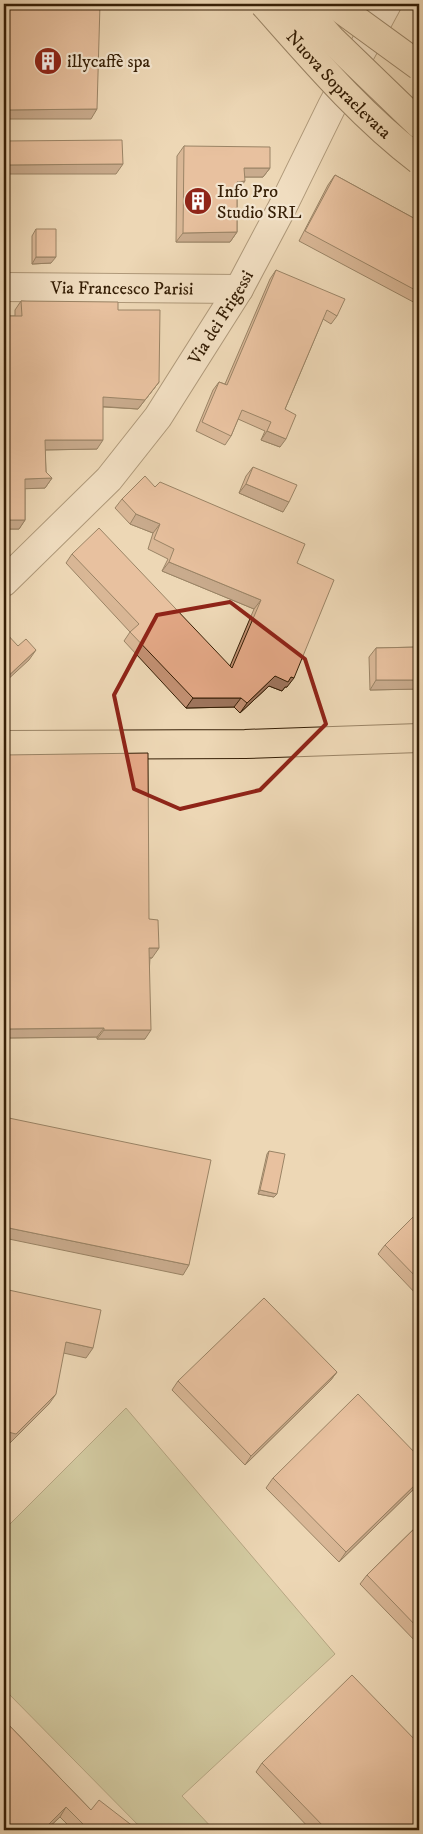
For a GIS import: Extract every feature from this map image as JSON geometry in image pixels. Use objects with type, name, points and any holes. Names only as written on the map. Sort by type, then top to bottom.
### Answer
[{"type":"highway","name":"Nuova Sopraelevata","points":[[264,4],[311,57],[357,104],[419,160]]},
{"type":"highway","name":"Nuova Sopraelevata","points":[[300,4],[351,58],[419,124]]},
{"type":"highway","points":[[334,4],[419,66]]},
{"type":"highway","points":[[4,745],[245,744],[419,738]]},
{"type":"highway","points":[[245,744],[419,752]]},
{"type":"street","name":"Via dei Frigessi","points":[[4,582],[115,471],[158,417],[239,290],[384,9]]},
{"type":"street","name":"Via Francesco Parisi","points":[[4,287],[239,290]]},
{"type":"highlighted area","points":[[230,602],[305,659],[326,724],[260,790],[180,809],[134,789],[114,695],[157,615]]},
{"type":"green space","points":[[126,1408],[335,1654],[182,1796],[214,1830],[143,1830],[4,1689],[4,1530]]},
{"type":"building","name":"illycaffè spa","points":[[4,4],[100,4],[97,109],[4,110]]},
{"type":"building","points":[[122,140],[123,164],[4,165],[4,141]]},
{"type":"building","name":"Info Pro Studio SRL","points":[[184,146],[270,147],[270,168],[244,168],[245,181],[237,182],[237,232],[183,233]]},
{"type":"building","points":[[335,175],[419,221],[419,292],[305,231]]},
{"type":"building","points":[[36,229],[56,229],[56,257],[36,257]]},
{"type":"building","points":[[276,270],[345,299],[337,316],[327,310],[285,409],[296,415],[286,439],[267,431],[271,422],[242,410],[231,436],[202,422],[219,382],[227,385]]},
{"type":"building","points":[[21,301],[118,302],[118,310],[160,310],[159,382],[145,400],[103,397],[103,440],[45,440],[46,472],[52,478],[25,479],[25,520],[4,520],[4,413],[7,413],[6,316],[22,316]]},
{"type":"building","points":[[253,467],[297,485],[289,502],[246,484]]},
{"type":"building","points":[[145,476],[155,487],[160,482],[305,544],[297,563],[334,580],[294,678],[291,677],[288,682],[275,676],[247,703],[241,698],[193,698],[130,632],[139,624],[72,554],[99,528],[232,668],[261,600],[169,562],[174,549],[154,539],[160,524],[136,514],[122,499]]},
{"type":"building","points":[[5,632],[18,646],[26,639],[36,650],[4,680],[4,634]]},
{"type":"building","points":[[419,647],[419,680],[376,680],[376,648]]},
{"type":"building","points":[[148,753],[149,919],[158,920],[159,948],[149,948],[151,1030],[104,1030],[104,1028],[4,1029],[4,755]]},
{"type":"building","points":[[4,1117],[211,1160],[189,1265],[4,1227]]},
{"type":"building","points":[[269,1151],[285,1154],[277,1194],[260,1190]]},
{"type":"building","points":[[419,1211],[419,1280],[385,1245]]},
{"type":"building","points":[[4,1289],[101,1310],[93,1348],[66,1342],[56,1394],[16,1434],[4,1431]]},
{"type":"building","points":[[264,1298],[337,1372],[251,1456],[178,1381]]},
{"type":"building","points":[[358,1394],[419,1457],[419,1481],[346,1552],[273,1478]]},
{"type":"building","points":[[419,1524],[419,1629],[367,1575]]},
{"type":"building","points":[[352,1675],[419,1744],[419,1830],[327,1830],[262,1763]]},
{"type":"building","points":[[4,1720],[91,1810],[99,1800],[134,1827],[138,1824],[144,1830],[89,1830],[66,1807],[43,1830],[4,1830]]},
{"type":"place","name":"illycaffè spa","points":[[48,61]]},
{"type":"place","name":"Info Pro Studio SRL","points":[[198,201]]}]
